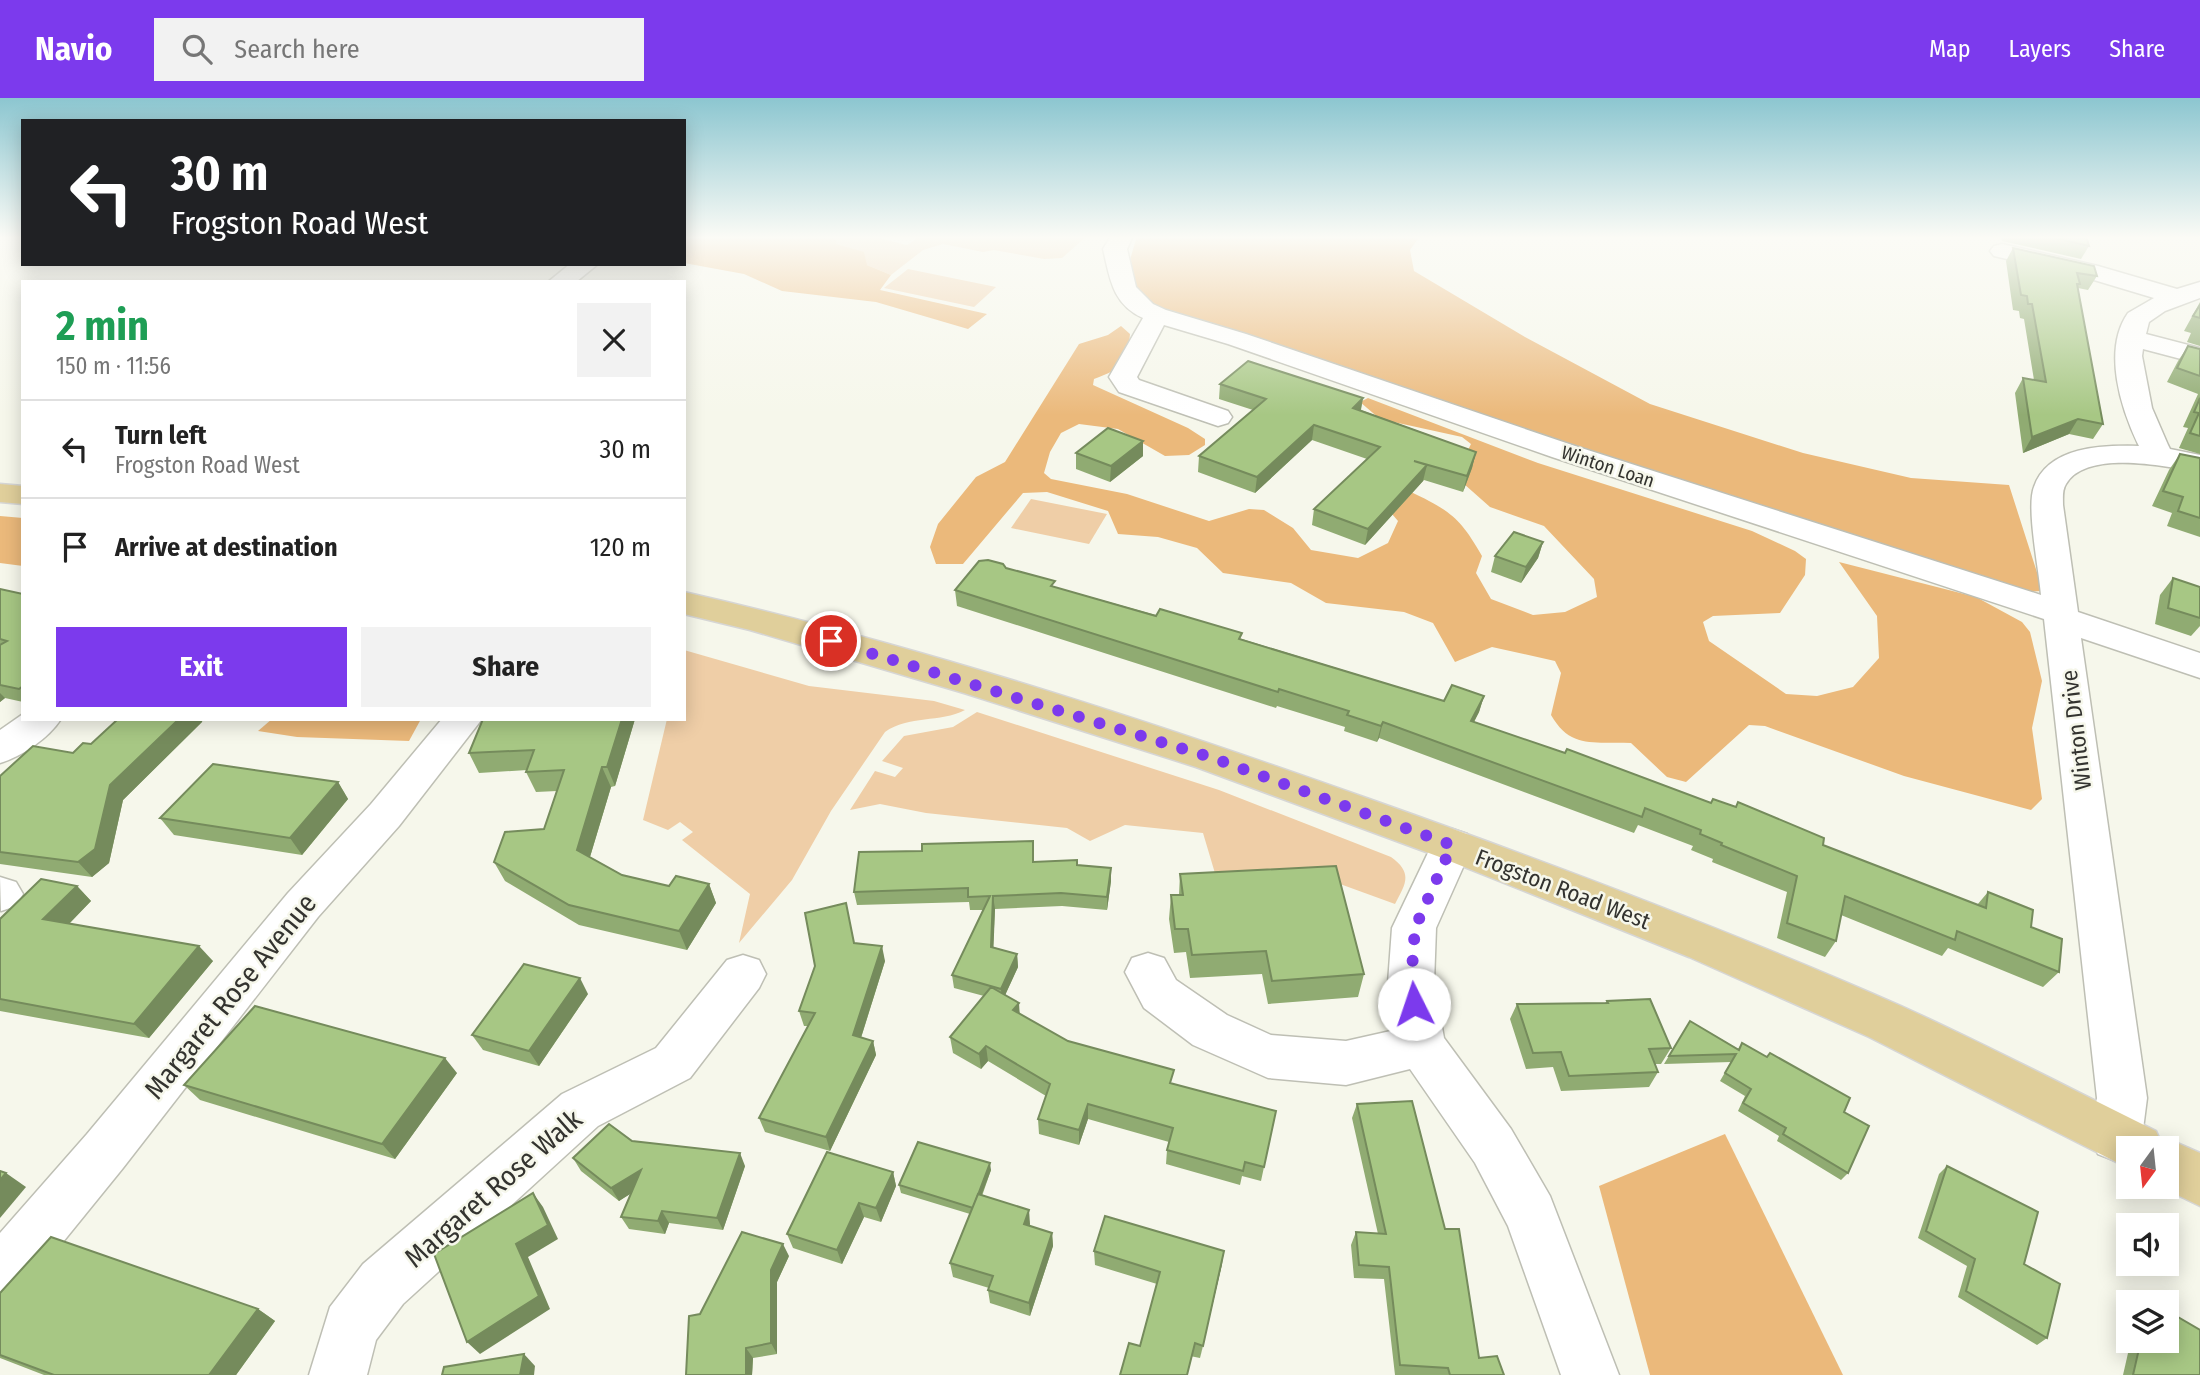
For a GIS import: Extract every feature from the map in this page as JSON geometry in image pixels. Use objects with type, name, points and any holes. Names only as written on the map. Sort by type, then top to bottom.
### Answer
[{"type":"main road","points":[[0,493],[21,495]]},
{"type":"main road","name":"Frogston Road West","points":[[686,604],[796,631],[1184,749],[1452,845],[1705,944],[1886,1022],[2116,1137]]},
{"type":"main road","points":[[2179,1170],[2200,1181]]},
{"type":"street","points":[[1131,296],[1150,312],[1123,377],[1129,386],[1218,417]]},
{"type":"street","points":[[2159,456],[2149,441],[2134,386],[2129,355],[2137,318],[2183,296]]},
{"type":"street","name":"Winton Loan","points":[[1150,312],[2062,616],[2200,666]]},
{"type":"street","points":[[2132,338],[2200,356]]},
{"type":"street","name":"Winton Drive","points":[[2126,1136],[2047,505],[2049,485],[2060,470],[2084,458],[2121,454],[2159,456],[2200,464]]},
{"type":"street","points":[[0,749],[39,721]]},
{"type":"street","name":"Margaret Rose Avenue","points":[[0,1275],[105,1151],[303,905],[386,815],[461,721]]},
{"type":"street","points":[[1452,845],[1415,928],[1411,983],[1421,1045],[1493,1146],[1531,1215],[1590,1375]]},
{"type":"street","points":[[1148,972],[1160,994],[1210,1030],[1268,1056],[1346,1063],[1421,1045]]},
{"type":"street","name":"Margaret Rose Walk","points":[[338,1375],[350,1328],[383,1284],[580,1110],[673,1063],[743,974]]},
{"type":"shaded area","points":[[821,296],[905,296],[987,314],[968,329],[876,302]]},
{"type":"shaded area","points":[[920,296],[987,296],[974,307]]},
{"type":"shaded area","points":[[1455,296],[1525,337],[1650,404],[1803,453],[1911,478],[2009,485],[2043,591],[2020,592],[1164,312],[1143,297]]},
{"type":"shaded area","points":[[1121,326],[1130,334],[1125,360],[1112,372],[1094,379],[1093,385],[1188,428],[1205,439],[1205,445],[1189,455],[1165,456],[1118,429],[1079,424],[1061,433],[1050,452],[1044,473],[1051,479],[1127,494],[1209,521],[1249,509],[1264,510],[1293,528],[1311,550],[1358,558],[1388,543],[1398,521],[1392,514],[1409,491],[1444,510],[1467,532],[1482,556],[1476,573],[1491,599],[1533,615],[1565,612],[1597,597],[1594,579],[1544,526],[1490,507],[1455,476],[1471,444],[1462,437],[1380,419],[1360,402],[1368,398],[1538,463],[1752,531],[1795,551],[1806,559],[1805,575],[1780,613],[1713,616],[1703,622],[1709,641],[1786,694],[1817,696],[1853,687],[1879,658],[1877,616],[1839,562],[1976,597],[2022,622],[2030,632],[2042,681],[2032,728],[2042,799],[2031,810],[1904,776],[1765,726],[1749,725],[1686,782],[1667,777],[1631,743],[1576,739],[1559,726],[1551,715],[1561,673],[1555,661],[1492,647],[1455,662],[1433,623],[1404,612],[1326,603],[1291,583],[1223,573],[1197,548],[1158,537],[1118,534],[1108,511],[1047,492],[1023,493],[963,564],[936,564],[930,547],[938,524],[976,477],[1005,462],[1079,344],[1108,335]]},
{"type":"shaded area","points":[[1031,499],[1107,514],[1089,544],[1011,528]]},
{"type":"shaded area","points":[[0,516],[21,518],[21,566],[0,563]]},
{"type":"shaded area","points":[[686,651],[809,686],[934,701],[965,710],[945,717],[904,723],[885,732],[831,811],[792,880],[739,943],[750,894],[682,840],[693,832],[680,822],[668,830],[643,820],[667,721],[686,721]]},
{"type":"shaded area","points":[[977,712],[1219,790],[1391,857],[1405,873],[1402,890],[1395,904],[1318,876],[1217,880],[1203,833],[1125,825],[1090,841],[1067,828],[926,813],[880,804],[850,810],[875,771],[895,777],[903,768],[882,761],[904,736],[953,727]]},
{"type":"shaded area","points":[[270,721],[420,721],[409,741],[297,737],[258,731]]},
{"type":"shaded area","points":[[1725,1134],[1843,1375],[1650,1375],[1599,1186]]},
{"type":"building","points":[[2025,296],[2079,296],[2103,424],[2078,419],[2032,437],[2023,378],[2046,382],[2032,304],[2028,304],[2027,296]]},
{"type":"building","points":[[2200,305],[2200,318],[2193,316]]},
{"type":"building","points":[[2188,346],[2200,349],[2200,376],[2177,368]]},
{"type":"building","points":[[1248,361],[1363,398],[1353,408],[1476,452],[1467,476],[1414,461],[1427,465],[1368,529],[1314,509],[1380,447],[1314,425],[1257,477],[1199,456],[1266,399],[1220,384]]},
{"type":"building","points":[[2200,398],[2200,436],[2190,433],[2199,413],[2194,412]]},
{"type":"building","points":[[1108,428],[1143,441],[1111,466],[1076,453]]},
{"type":"building","points":[[2180,454],[2200,458],[2200,518],[2178,511],[2183,497],[2163,491]]},
{"type":"building","points":[[1514,532],[1543,542],[1526,567],[1495,556]]},
{"type":"building","points":[[988,560],[1003,564],[1006,568],[1055,581],[1051,586],[1156,616],[1160,609],[1242,633],[1239,639],[1444,701],[1452,685],[1484,696],[1471,721],[1565,753],[1567,749],[1711,803],[1713,799],[1736,807],[1738,802],[1824,838],[1823,845],[1986,908],[1988,892],[2033,910],[2031,927],[2062,939],[2059,972],[1957,931],[1955,940],[1845,896],[1836,941],[1787,923],[1797,876],[1721,845],[1722,843],[1700,834],[1701,830],[1645,808],[1642,817],[1383,722],[1381,726],[1347,715],[1349,711],[1279,689],[1278,692],[955,590],[979,561]]},
{"type":"building","points":[[2173,578],[2200,587],[2200,618],[2168,608]]},
{"type":"building","points":[[0,589],[21,594],[19,689],[0,685],[0,645],[7,641],[0,639]]},
{"type":"building","points":[[116,721],[177,721],[110,785],[95,849],[78,862],[0,852],[0,776],[33,746],[73,753],[83,743],[91,744]]},
{"type":"building","points":[[482,721],[621,721],[607,767],[602,767],[577,850],[622,875],[669,886],[676,876],[709,884],[679,931],[569,905],[494,862],[505,832],[544,829],[564,770],[526,772],[534,750],[469,753]]},
{"type":"building","points":[[213,764],[338,782],[290,838],[160,818]]},
{"type":"building","points":[[1033,841],[1033,862],[1077,860],[1077,865],[1111,868],[1107,897],[1061,893],[993,896],[991,947],[1017,954],[1001,989],[952,975],[990,896],[968,897],[968,888],[854,892],[859,852],[922,851],[922,844]]},
{"type":"building","points":[[1336,866],[1364,974],[1272,981],[1266,951],[1192,955],[1188,929],[1175,929],[1171,895],[1183,895],[1180,874]]},
{"type":"building","points":[[41,879],[77,886],[43,919],[199,946],[134,1024],[0,999],[0,919]]},
{"type":"building","points":[[846,903],[854,943],[882,946],[853,1035],[873,1041],[826,1137],[759,1118],[815,1013],[799,1011],[815,966],[805,913]]},
{"type":"building","points":[[524,964],[580,978],[529,1051],[472,1035]]},
{"type":"building","points":[[991,987],[1019,1003],[1013,1010],[1068,1041],[1174,1070],[1170,1083],[1276,1111],[1264,1167],[1245,1162],[1243,1171],[1167,1150],[1173,1128],[1088,1104],[1079,1130],[1038,1119],[1050,1084],[986,1046],[979,1054],[950,1037]]},
{"type":"building","points":[[1650,999],[1671,1048],[1649,1049],[1658,1072],[1569,1076],[1561,1052],[1533,1053],[1517,1004],[1608,1003],[1607,1001]]},
{"type":"building","points":[[255,1006],[445,1058],[382,1144],[184,1085]]},
{"type":"building","points":[[1690,1021],[1739,1050],[1742,1043],[1767,1057],[1770,1053],[1850,1098],[1844,1112],[1869,1126],[1848,1173],[1783,1134],[1786,1128],[1743,1103],[1751,1089],[1725,1073],[1736,1054],[1669,1056]]},
{"type":"building","points":[[1412,1101],[1445,1229],[1459,1229],[1479,1358],[1497,1356],[1504,1375],[1450,1375],[1448,1368],[1400,1365],[1389,1267],[1359,1265],[1356,1232],[1386,1234],[1357,1104]]},
{"type":"building","points":[[609,1124],[632,1141],[740,1153],[717,1218],[662,1211],[658,1221],[621,1217],[641,1170],[611,1188],[573,1158]]},
{"type":"building","points":[[918,1142],[990,1163],[973,1208],[899,1185]]},
{"type":"building","points":[[827,1152],[893,1172],[876,1208],[859,1203],[837,1250],[787,1234]]},
{"type":"building","points":[[1947,1166],[2038,1212],[2024,1264],[2060,1284],[2047,1338],[1966,1291],[1975,1259],[1926,1231]]},
{"type":"building","points":[[533,1193],[548,1225],[516,1244],[539,1296],[467,1342],[434,1254]]},
{"type":"building","points":[[978,1194],[1029,1210],[1024,1224],[1052,1233],[1029,1303],[988,1290],[993,1276],[950,1263]]},
{"type":"building","points":[[1105,1216],[1224,1251],[1203,1346],[1195,1343],[1187,1375],[1120,1375],[1129,1343],[1140,1346],[1160,1272],[1094,1251]]},
{"type":"building","points":[[742,1232],[783,1244],[771,1270],[771,1343],[746,1348],[746,1375],[686,1375],[689,1316],[700,1314]]},
{"type":"building","points":[[51,1237],[258,1309],[209,1375],[54,1375],[0,1355],[0,1293]]},
{"type":"building","points":[[2179,1318],[2200,1330],[2200,1375],[2133,1375],[2138,1353],[2179,1353]]},
{"type":"building","points":[[524,1354],[520,1375],[442,1375],[444,1367]]},
{"type":"route","points":[[831,641],[1210,757],[1452,845],[1415,928],[1411,983],[1414,1004]]}]
